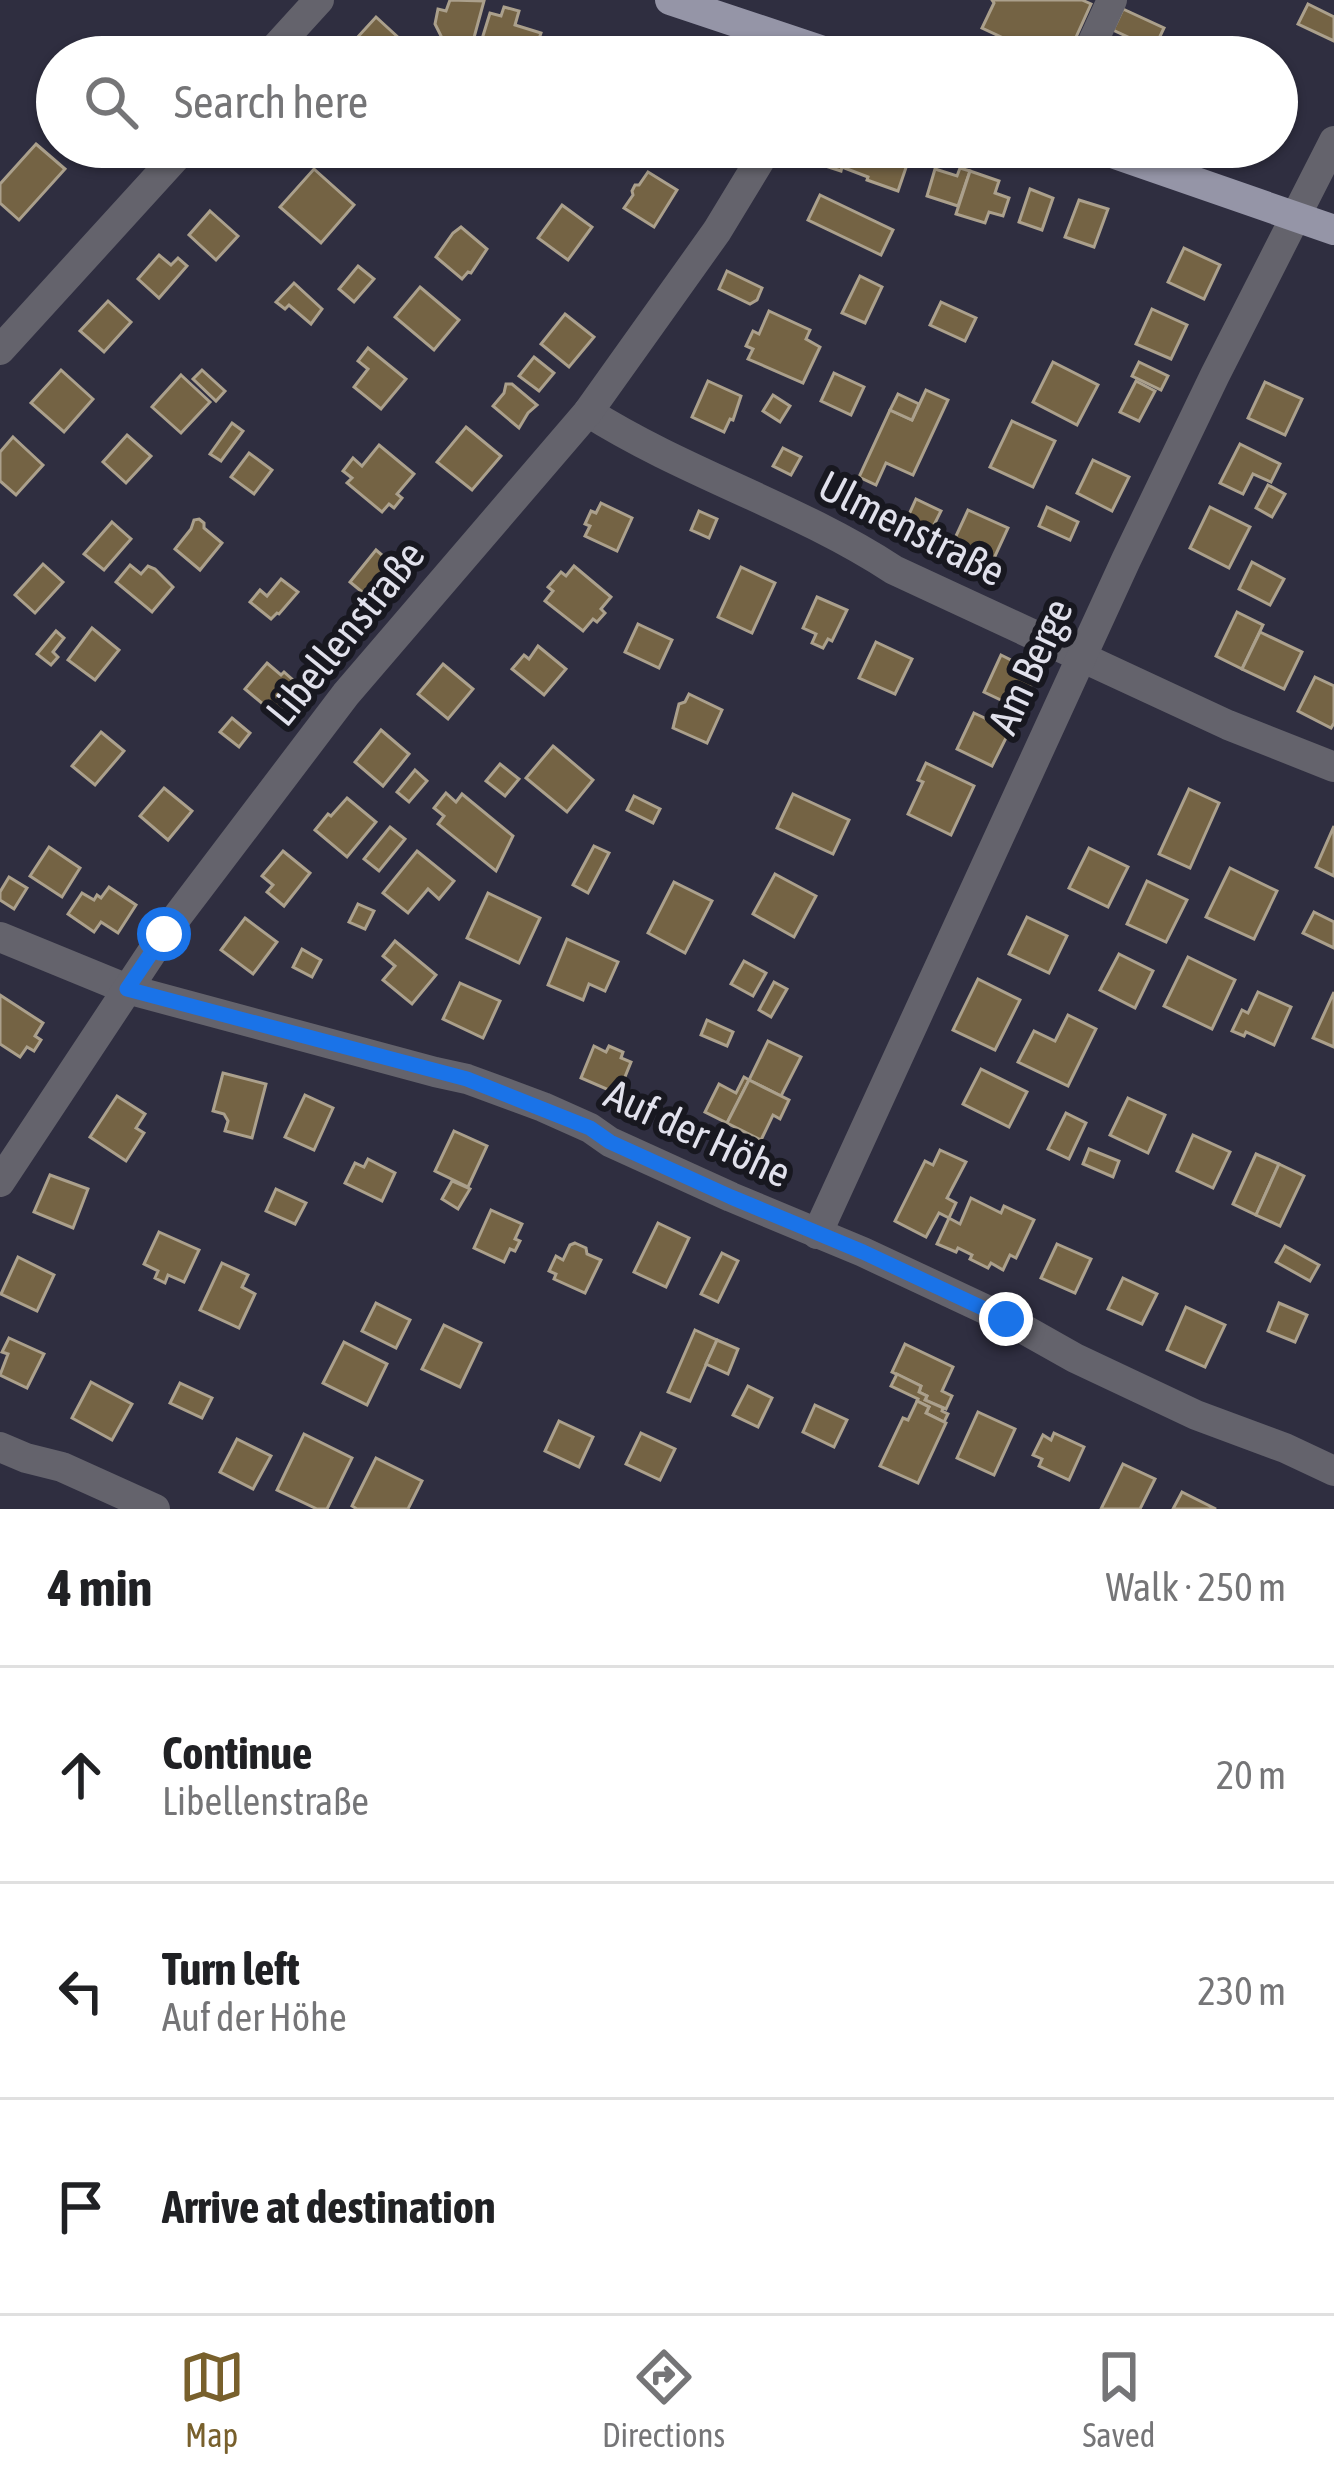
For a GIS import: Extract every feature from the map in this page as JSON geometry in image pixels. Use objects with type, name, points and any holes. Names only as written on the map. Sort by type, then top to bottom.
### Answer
[{"type":"main road","points":[[670,0],[773,36]]},
{"type":"main road","points":[[1156,168],[1334,230]]},
{"type":"street","points":[[286,36],[319,0]]},
{"type":"street","points":[[1096,36],[1112,0]]},
{"type":"street","name":"Am Berge","points":[[817,1234],[1081,657],[1215,375],[1334,141]]},
{"type":"street","points":[[0,350],[166,168]]},
{"type":"street","name":"Libellenstraße","points":[[0,1182],[164,934],[334,708],[588,412],[717,231],[756,168]]},
{"type":"street","name":"Ulmenstraße","points":[[588,412],[671,460],[850,541],[894,570],[1228,725],[1334,767]]},
{"type":"street","name":"Auf der Höhe","points":[[0,937],[127,989],[467,1079],[574,1120],[610,1142],[1006,1319],[1075,1358],[1196,1415],[1334,1471]]},
{"type":"street","points":[[0,1447],[26,1459],[62,1466],[155,1509]]},
{"type":"building","points":[[450,0],[484,1],[474,36],[441,36],[435,24],[438,9],[446,11]]},
{"type":"building","points":[[992,0],[1082,0],[1091,4],[1077,36],[999,36],[982,28]]},
{"type":"building","points":[[1308,4],[1334,17],[1334,41],[1298,24]]},
{"type":"building","points":[[504,7],[519,11],[515,25],[540,36],[483,36],[490,13],[501,16]]},
{"type":"building","points":[[1123,9],[1164,28],[1160,36],[1126,36],[1113,30]]},
{"type":"building","points":[[376,17],[397,36],[359,36]]},
{"type":"building","points":[[36,144],[36,168],[65,169],[19,220],[0,203],[0,184]]},
{"type":"building","points":[[845,168],[906,168],[898,191]]},
{"type":"building","points":[[960,168],[970,171],[958,206],[927,196],[935,169],[957,176]]},
{"type":"building","points":[[314,169],[354,205],[321,243],[280,207]]},
{"type":"building","points":[[970,171],[999,181],[995,193],[1009,198],[1003,216],[989,212],[985,223],[956,214]]},
{"type":"building","points":[[648,172],[677,190],[654,227],[624,208],[635,185]]},
{"type":"building","points":[[1030,189],[1053,198],[1042,230],[1019,222]]},
{"type":"building","points":[[820,195],[893,230],[881,255],[808,220]]},
{"type":"building","points":[[1079,200],[1108,209],[1094,247],[1065,237]]},
{"type":"building","points":[[562,205],[592,227],[568,260],[538,238]]},
{"type":"building","points":[[210,211],[238,236],[216,260],[189,235]]},
{"type":"building","points":[[461,227],[487,249],[462,279],[436,257]]},
{"type":"building","points":[[1184,248],[1220,265],[1204,299],[1168,282]]},
{"type":"building","points":[[159,255],[171,265],[178,258],[187,266],[159,298],[138,279]]},
{"type":"building","points":[[358,266],[374,279],[354,302],[339,289]]},
{"type":"building","points":[[727,271],[762,288],[757,300],[750,304],[719,289]]},
{"type":"building","points":[[860,276],[882,287],[865,323],[842,313]]},
{"type":"building","points":[[294,283],[322,309],[311,324],[289,305],[285,309],[276,302]]},
{"type":"building","points":[[420,287],[459,320],[434,350],[395,317]]},
{"type":"building","points":[[108,301],[131,322],[104,352],[80,331]]},
{"type":"building","points":[[941,302],[976,318],[965,341],[930,325]]},
{"type":"building","points":[[1152,309],[1187,325],[1171,359],[1136,344]]},
{"type":"building","points":[[769,311],[810,330],[806,339],[820,347],[803,383],[748,359],[753,349],[746,346],[753,331],[759,334]]},
{"type":"building","points":[[565,314],[594,337],[569,367],[541,344]]},
{"type":"building","points":[[368,348],[406,379],[381,409],[354,387],[368,369],[358,361]]},
{"type":"building","points":[[534,357],[554,373],[539,391],[519,376]]},
{"type":"building","points":[[1053,362],[1098,385],[1077,425],[1033,402]]},
{"type":"building","points":[[1139,362],[1168,376],[1161,390],[1132,376]]},
{"type":"building","points":[[61,370],[93,399],[64,432],[31,403]]},
{"type":"building","points":[[202,370],[225,391],[216,401],[193,379]]},
{"type":"building","points":[[834,373],[864,387],[851,415],[821,401]]},
{"type":"building","points":[[181,375],[210,402],[181,433],[152,407]]},
{"type":"building","points":[[708,381],[741,396],[724,432],[692,417]]},
{"type":"building","points":[[1136,381],[1155,391],[1139,421],[1120,412]]},
{"type":"building","points":[[1265,382],[1302,399],[1285,435],[1248,418]]},
{"type":"building","points":[[506,384],[537,405],[519,428],[493,406]]},
{"type":"building","points":[[926,390],[948,400],[913,475],[886,463],[876,485],[859,477],[890,410],[912,420]]},
{"type":"building","points":[[898,394],[919,404],[912,420],[890,410]]},
{"type":"building","points":[[773,395],[790,406],[780,422],[763,411]]},
{"type":"building","points":[[1012,421],[1055,441],[1033,487],[990,467]]},
{"type":"building","points":[[232,423],[243,431],[221,461],[210,454]]},
{"type":"building","points":[[466,427],[501,456],[472,490],[437,462]]},
{"type":"building","points":[[127,435],[151,456],[126,483],[103,462]]},
{"type":"building","points":[[13,437],[43,465],[16,495],[0,481],[0,452]]},
{"type":"building","points":[[1240,444],[1280,464],[1271,482],[1253,474],[1243,494],[1220,483]]},
{"type":"building","points":[[379,445],[414,474],[397,494],[402,498],[394,508],[389,504],[382,512],[347,483],[352,478],[343,471],[353,458],[362,466]]},
{"type":"building","points":[[783,448],[801,457],[791,475],[773,466]]},
{"type":"building","points":[[249,453],[272,470],[254,494],[231,477]]},
{"type":"building","points":[[1093,460],[1129,477],[1112,511],[1077,493]]},
{"type":"building","points":[[1268,485],[1285,494],[1272,517],[1256,508]]},
{"type":"building","points":[[916,499],[941,511],[930,533],[906,521]]},
{"type":"building","points":[[601,503],[632,518],[617,551],[585,536],[591,511],[596,513]]},
{"type":"building","points":[[1047,507],[1078,522],[1070,540],[1039,526]]},
{"type":"building","points":[[1210,507],[1250,527],[1229,568],[1190,548]]},
{"type":"building","points":[[968,510],[1008,528],[990,567],[950,549]]},
{"type":"building","points":[[699,511],[717,519],[709,538],[691,530]]},
{"type":"building","points":[[199,519],[222,543],[200,570],[175,549]]},
{"type":"building","points":[[112,522],[131,539],[104,570],[84,554]]},
{"type":"building","points":[[376,550],[403,573],[378,605],[350,582]]},
{"type":"building","points":[[1252,562],[1284,579],[1270,605],[1239,589]]},
{"type":"building","points":[[43,564],[63,582],[35,613],[15,595]]},
{"type":"building","points":[[130,565],[141,574],[148,566],[155,569],[173,587],[152,612],[116,582]]},
{"type":"building","points":[[574,566],[611,597],[601,609],[605,613],[583,631],[545,601],[553,591],[548,587]]},
{"type":"building","points":[[741,567],[775,583],[752,633],[718,617]]},
{"type":"building","points":[[281,579],[298,592],[271,619],[250,602],[260,590],[267,596]]},
{"type":"building","points":[[817,597],[847,610],[832,641],[828,639],[823,648],[812,643],[816,634],[803,628]]},
{"type":"building","points":[[1237,612],[1263,625],[1242,669],[1216,656]]},
{"type":"building","points":[[638,624],[672,640],[659,668],[625,652]]},
{"type":"building","points":[[92,628],[119,650],[95,680],[68,660]]},
{"type":"building","points":[[56,631],[64,638],[53,652],[58,657],[51,665],[37,654]]},
{"type":"building","points":[[1260,632],[1302,652],[1284,689],[1242,669]]},
{"type":"building","points":[[876,642],[912,659],[895,694],[859,678]]},
{"type":"building","points":[[538,646],[566,669],[544,695],[512,669],[524,655],[529,659]]},
{"type":"building","points":[[1001,655],[1037,673],[1020,709],[984,692]]},
{"type":"building","points":[[267,663],[281,675],[284,672],[297,689],[276,715],[245,689]]},
{"type":"building","points":[[443,664],[473,689],[448,719],[418,694]]},
{"type":"building","points":[[1315,677],[1334,686],[1331,728],[1298,711]]},
{"type":"building","points":[[689,694],[722,710],[707,743],[673,728],[679,704]]},
{"type":"building","points":[[974,713],[1010,730],[992,766],[957,749]]},
{"type":"building","points":[[232,718],[250,733],[239,747],[220,732]]},
{"type":"building","points":[[381,730],[409,754],[383,786],[355,762]]},
{"type":"building","points":[[101,732],[124,751],[95,785],[72,766]]},
{"type":"building","points":[[553,746],[593,780],[567,812],[526,778]]},
{"type":"building","points":[[926,763],[974,786],[951,835],[908,814]]},
{"type":"building","points":[[500,764],[519,779],[505,796],[486,781]]},
{"type":"building","points":[[415,770],[427,781],[409,802],[397,792]]},
{"type":"building","points":[[164,788],[192,811],[168,840],[140,816]]},
{"type":"building","points":[[1189,789],[1219,803],[1190,868],[1159,854]]},
{"type":"building","points":[[446,793],[456,802],[462,794],[513,836],[496,871],[438,824],[444,816],[434,808]]},
{"type":"building","points":[[793,794],[849,820],[833,854],[777,828]]},
{"type":"building","points":[[634,796],[660,809],[653,823],[627,810]]},
{"type":"building","points":[[347,798],[376,822],[347,857],[315,830]]},
{"type":"building","points":[[1334,826],[1334,876],[1316,867]]},
{"type":"building","points":[[390,827],[405,839],[379,871],[364,859]]},
{"type":"building","points":[[594,846],[609,853],[588,893],[573,885]]},
{"type":"building","points":[[49,847],[80,868],[62,897],[30,876]]},
{"type":"building","points":[[1089,848],[1128,867],[1108,907],[1069,888]]},
{"type":"building","points":[[283,851],[310,873],[284,906],[267,892],[273,885],[262,876]]},
{"type":"building","points":[[417,851],[454,881],[439,899],[428,889],[408,913],[383,893]]},
{"type":"building","points":[[1230,868],[1277,891],[1254,939],[1206,917]]},
{"type":"building","points":[[775,874],[816,896],[794,937],[753,914]]},
{"type":"building","points":[[9,877],[27,888],[14,909],[0,900]]},
{"type":"building","points":[[1147,881],[1187,900],[1166,942],[1127,924]]},
{"type":"building","points":[[674,882],[712,901],[685,953],[648,933]]},
{"type":"building","points":[[109,887],[136,905],[118,933],[101,922],[94,932],[68,914],[82,893],[94,900]]},
{"type":"building","points":[[488,893],[540,918],[519,963],[467,938]]},
{"type":"building","points":[[358,904],[374,911],[365,929],[349,922]]},
{"type":"building","points":[[1314,912],[1334,922],[1334,948],[1303,933]]},
{"type":"building","points":[[1027,917],[1067,936],[1049,973],[1009,954]]},
{"type":"building","points":[[245,918],[277,942],[253,974],[221,950]]},
{"type":"building","points":[[567,939],[618,962],[605,991],[589,984],[583,1000],[548,985]]},
{"type":"building","points":[[395,941],[436,975],[412,1004],[383,980],[395,966],[383,956]]},
{"type":"building","points":[[302,949],[321,960],[312,977],[293,967]]},
{"type":"building","points":[[1119,954],[1153,971],[1135,1008],[1100,990]]},
{"type":"building","points":[[1188,957],[1235,980],[1212,1029],[1164,1006]]},
{"type":"building","points":[[744,961],[766,973],[753,996],[731,984]]},
{"type":"building","points":[[978,979],[1020,1000],[995,1050],[953,1030]]},
{"type":"building","points":[[774,982],[787,989],[771,1017],[759,1010]]},
{"type":"building","points":[[460,983],[500,1001],[483,1038],[443,1019]]},
{"type":"building","points":[[1258,992],[1291,1007],[1274,1045],[1232,1031]]},
{"type":"building","points":[[1334,992],[1334,1047],[1313,1038]]},
{"type":"building","points":[[0,995],[43,1023],[35,1036],[41,1040],[34,1051],[27,1047],[20,1057],[0,1044]]},
{"type":"building","points":[[1068,1015],[1096,1029],[1068,1086],[1018,1062],[1034,1031],[1055,1041]]},
{"type":"building","points":[[707,1020],[733,1032],[727,1046],[701,1035]]},
{"type":"building","points":[[768,1041],[801,1057],[781,1096],[749,1080]]},
{"type":"building","points":[[594,1046],[623,1052],[621,1058],[631,1062],[618,1094],[581,1078]]},
{"type":"building","points":[[981,1069],[1027,1092],[1009,1127],[963,1104]]},
{"type":"building","points":[[223,1073],[266,1084],[252,1138],[225,1131],[224,1114],[213,1111]]},
{"type":"building","points":[[744,1077],[749,1080],[727,1123],[705,1112],[719,1084],[736,1093]]},
{"type":"building","points":[[749,1080],[789,1100],[780,1119],[773,1115],[761,1140],[727,1123]]},
{"type":"building","points":[[305,1095],[333,1108],[314,1150],[285,1137]]},
{"type":"building","points":[[117,1096],[145,1114],[136,1128],[144,1133],[126,1161],[90,1137]]},
{"type":"building","points":[[1128,1098],[1165,1115],[1148,1153],[1110,1135]]},
{"type":"building","points":[[1066,1113],[1086,1123],[1069,1159],[1048,1149]]},
{"type":"building","points":[[454,1131],[487,1146],[468,1187],[435,1171]]},
{"type":"building","points":[[1193,1135],[1230,1152],[1213,1188],[1177,1171]]},
{"type":"building","points":[[1089,1149],[1119,1161],[1113,1177],[1083,1164]]},
{"type":"building","points":[[940,1150],[966,1162],[947,1198],[956,1203],[949,1218],[939,1213],[926,1237],[895,1221],[925,1161],[933,1165]]},
{"type":"building","points":[[1256,1154],[1279,1164],[1256,1215],[1233,1204]]},
{"type":"building","points":[[368,1159],[395,1173],[382,1201],[345,1183],[355,1163],[364,1167]]},
{"type":"building","points":[[1279,1164],[1304,1176],[1280,1226],[1256,1215]]},
{"type":"building","points":[[50,1175],[88,1189],[73,1228],[34,1212]]},
{"type":"building","points":[[452,1181],[470,1189],[458,1209],[442,1199]]},
{"type":"building","points":[[276,1189],[306,1203],[295,1224],[266,1211]]},
{"type":"building","points":[[971,1198],[1001,1213],[1004,1206],[1034,1220],[1016,1258],[1010,1255],[1003,1270],[991,1263],[988,1268],[958,1248],[956,1252],[937,1244],[949,1218],[960,1224]]},
{"type":"building","points":[[491,1210],[522,1224],[515,1239],[520,1241],[504,1262],[474,1248]]},
{"type":"building","points":[[658,1223],[689,1238],[666,1287],[634,1272]]},
{"type":"building","points":[[159,1232],[199,1250],[184,1282],[168,1275],[165,1283],[155,1278],[158,1271],[144,1264]]},
{"type":"building","points":[[575,1243],[601,1260],[585,1293],[554,1279],[556,1274],[549,1271],[556,1256],[563,1260]]},
{"type":"building","points":[[1057,1244],[1091,1259],[1075,1293],[1041,1278]]},
{"type":"building","points":[[1285,1246],[1319,1265],[1310,1281],[1276,1262]]},
{"type":"building","points":[[722,1253],[738,1261],[718,1302],[701,1294]]},
{"type":"building","points":[[18,1257],[54,1275],[37,1311],[1,1294]]},
{"type":"building","points":[[222,1263],[248,1275],[242,1287],[255,1294],[239,1328],[200,1310]]},
{"type":"building","points":[[1123,1278],[1157,1294],[1142,1324],[1108,1309]]},
{"type":"building","points":[[376,1303],[410,1320],[396,1348],[362,1331]]},
{"type":"building","points":[[1279,1303],[1307,1315],[1295,1342],[1268,1331]]},
{"type":"building","points":[[1186,1307],[1225,1325],[1205,1367],[1167,1350]]},
{"type":"building","points":[[444,1325],[481,1343],[460,1387],[422,1369]]},
{"type":"building","points":[[695,1330],[717,1340],[690,1401],[668,1392]]},
{"type":"building","points":[[9,1338],[44,1354],[27,1388],[0,1375]]},
{"type":"building","points":[[717,1340],[738,1349],[728,1374],[706,1364]]},
{"type":"building","points":[[344,1342],[387,1364],[367,1405],[323,1383]]},
{"type":"building","points":[[905,1344],[953,1367],[942,1391],[952,1396],[946,1409],[925,1400],[921,1386],[892,1372]]},
{"type":"building","points":[[897,1374],[921,1386],[925,1400],[943,1408],[948,1414],[944,1422],[926,1413],[929,1407],[918,1399],[891,1386]]},
{"type":"building","points":[[91,1382],[132,1404],[112,1440],[72,1418]]},
{"type":"building","points":[[180,1383],[212,1398],[202,1418],[170,1403]]},
{"type":"building","points":[[748,1386],[772,1398],[758,1427],[733,1415]]},
{"type":"building","points":[[917,1401],[929,1407],[926,1413],[946,1423],[918,1483],[880,1466],[903,1418],[908,1420]]},
{"type":"building","points":[[815,1405],[847,1420],[834,1447],[803,1432]]},
{"type":"building","points":[[978,1412],[1015,1429],[994,1475],[957,1458]]},
{"type":"building","points":[[559,1421],[593,1437],[579,1467],[545,1451]]},
{"type":"building","points":[[641,1433],[675,1449],[660,1480],[626,1464]]},
{"type":"building","points":[[1054,1433],[1084,1447],[1069,1480],[1039,1466],[1042,1459],[1033,1455],[1043,1435],[1051,1440]]},
{"type":"building","points":[[304,1434],[352,1458],[327,1509],[277,1490]]},
{"type":"building","points":[[237,1439],[271,1456],[253,1489],[220,1472]]},
{"type":"building","points":[[376,1458],[422,1481],[408,1509],[352,1506]]},
{"type":"building","points":[[1123,1464],[1155,1479],[1140,1509],[1101,1509]]},
{"type":"building","points":[[1182,1492],[1216,1509],[1173,1509]]},
{"type":"route","points":[[164,934],[127,989],[467,1079],[518,1097],[1006,1319]]}]
